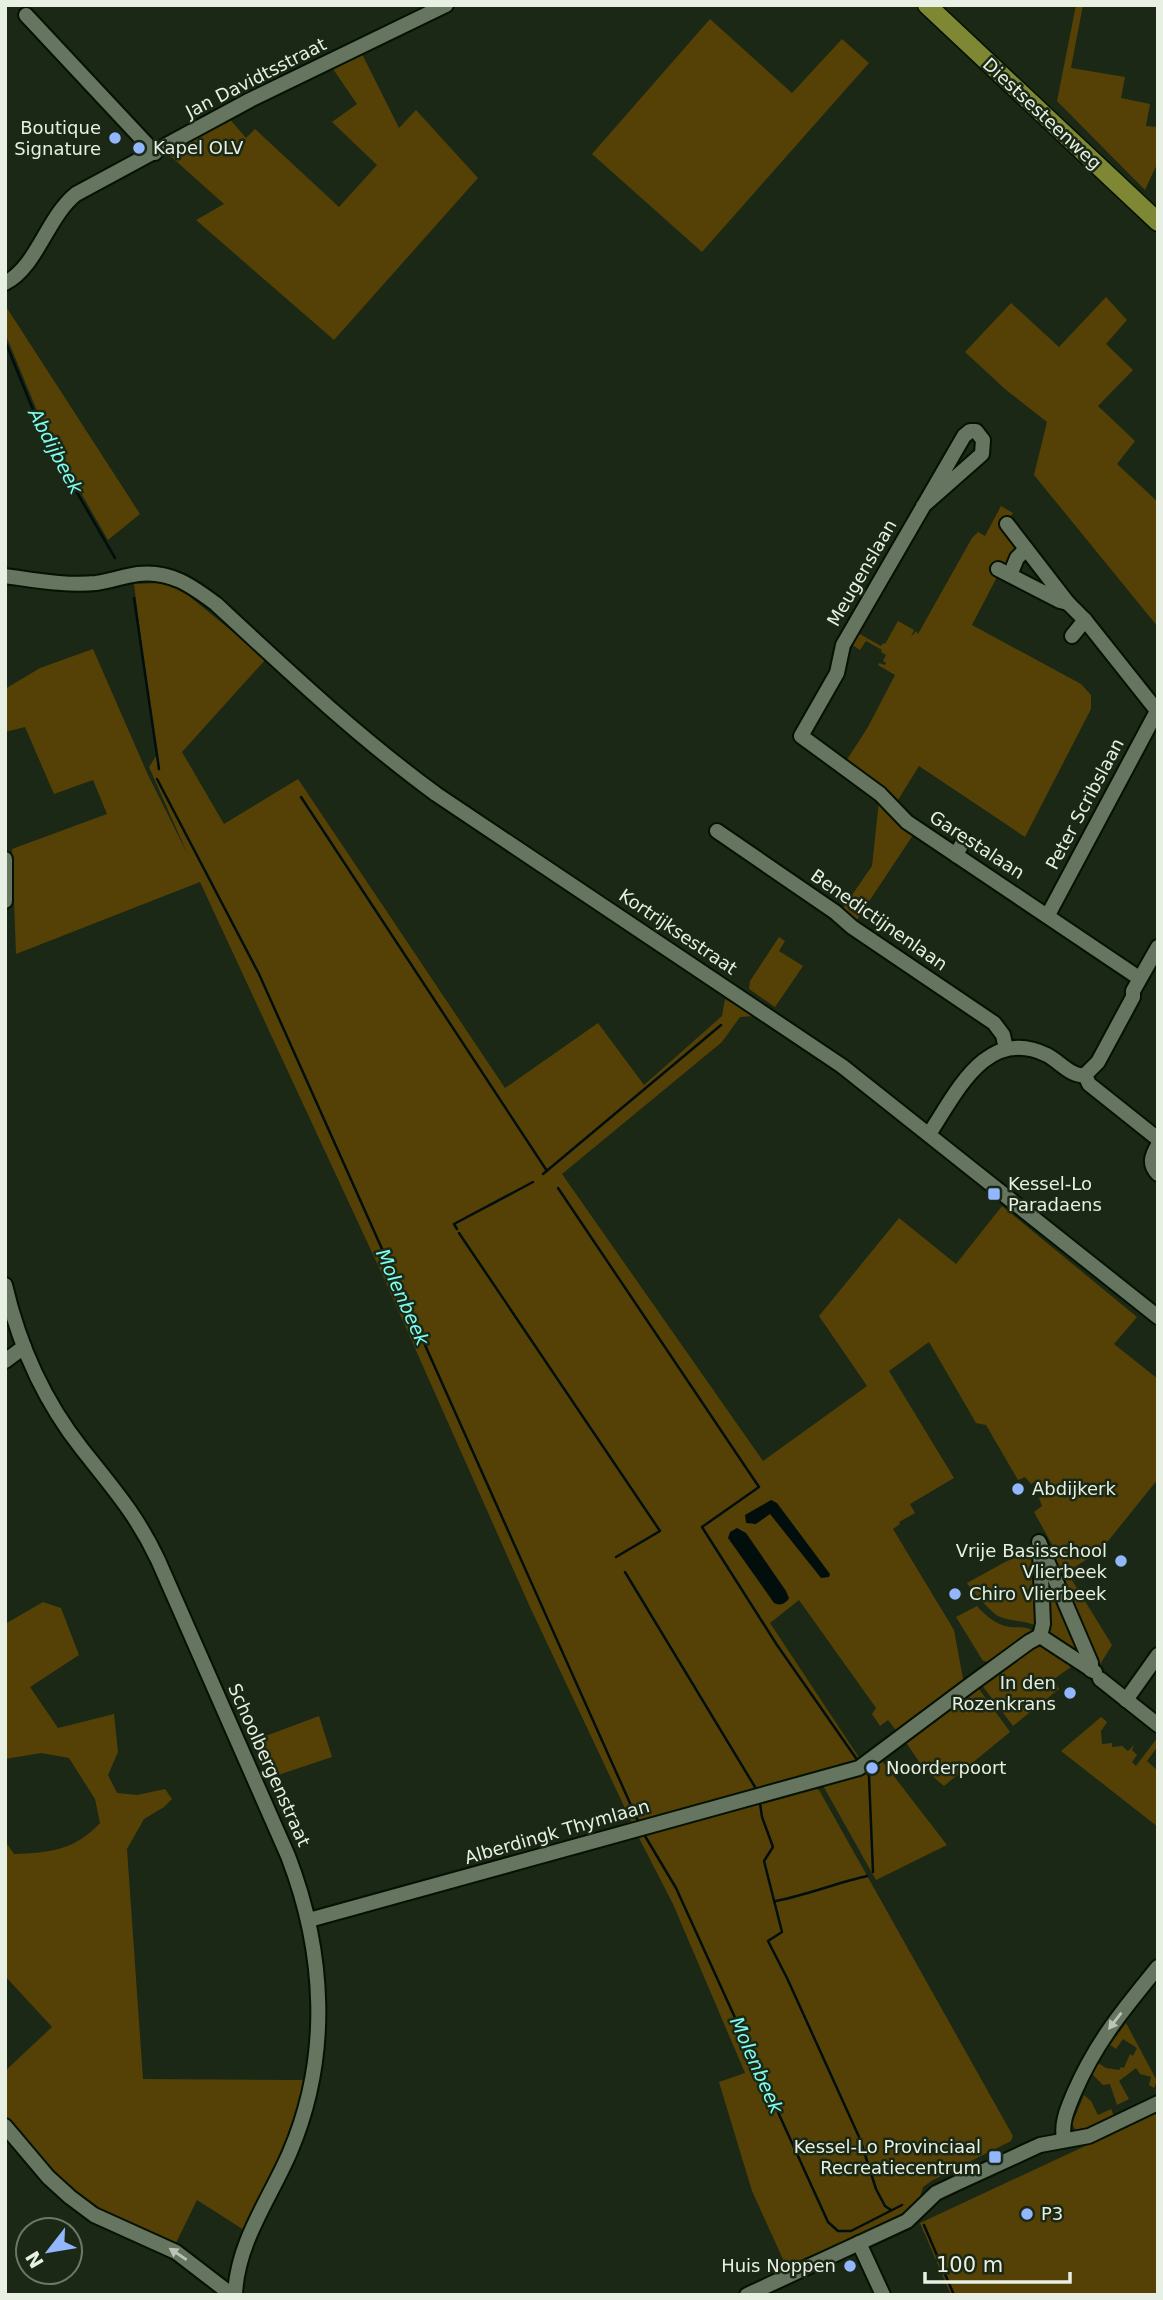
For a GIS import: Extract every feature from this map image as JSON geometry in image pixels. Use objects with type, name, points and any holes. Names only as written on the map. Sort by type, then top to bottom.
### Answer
[{"type":"main road","name":"Diestsesteenweg","points":[[927,5],[1158,222]]},
{"type":"street","name":"Jan Davidtsstraat","points":[[5,283],[23,268],[65,203],[76,194],[250,100],[446,5]]},
{"type":"street","points":[[26,15],[155,153]]},
{"type":"street","name":"Meugenslaan","points":[[801,736],[837,673],[843,645],[923,506],[955,453],[970,431],[976,431],[982,438],[982,454],[923,506]]},
{"type":"street","points":[[955,453],[968,467]]},
{"type":"street","points":[[1007,524],[1157,712]]},
{"type":"street","points":[[1026,548],[1004,572],[1069,603]]},
{"type":"street","name":"Kortrijksestraat","points":[[5,576],[70,583],[97,583],[140,574],[179,578],[216,604],[357,733],[416,779],[842,1066],[1158,1317]]},
{"type":"street","points":[[1072,636],[1086,621]]},
{"type":"street","name":"Peter Scribslaan","points":[[1048,915],[1157,712]]},
{"type":"street","name":"Garestalaan","points":[[801,736],[880,794],[907,822],[1139,978]]},
{"type":"street","name":"Benedictijnenlaan","points":[[717,831],[994,1023],[1003,1035],[1006,1049]]},
{"type":"street","points":[[956,855],[964,840]]},
{"type":"street","points":[[5,859],[5,901]]},
{"type":"street","points":[[929,1134],[976,1066],[1000,1051],[1024,1048],[1037,1051],[1077,1075],[1084,1075],[1098,1062],[1133,997],[1133,990],[1139,978],[1158,947]]},
{"type":"street","points":[[1084,1075],[1089,1084],[1158,1139]]},
{"type":"street","points":[[1158,1145],[1151,1157],[1158,1174]]},
{"type":"street","name":"Schoolbergenstraat","points":[[5,1285],[24,1347],[45,1393],[82,1449],[124,1499],[146,1535],[288,1856],[302,1891],[309,1920],[318,1968],[319,1997],[311,2085],[291,2150],[239,2261],[234,2295]]},
{"type":"street","points":[[5,1361],[24,1347]]},
{"type":"street","points":[[1095,1674],[1039,1542],[1043,1624],[1040,1636],[1095,1674],[1158,1725]]},
{"type":"street","name":"Alberdingk Thymlaan","points":[[309,1920],[859,1768],[1040,1636]]},
{"type":"street","points":[[1126,1700],[1158,1655]]},
{"type":"street","points":[[1064,2140],[1063,2120],[1089,2059],[1102,2038],[1158,1967]]},
{"type":"street","points":[[747,2295],[907,2221],[936,2193],[955,2183],[1030,2148],[1089,2136],[1158,2103]]},
{"type":"street","points":[[5,2126],[48,2178],[70,2197],[94,2214],[176,2252],[234,2295]]},
{"type":"street","points":[[859,2243],[883,2295]]},
{"type":"shaded area","points":[[1076,5],[1083,5],[1071,68],[1125,77],[1121,98],[1150,104],[1146,126],[1158,127],[1158,162],[1145,190],[1057,101]]},
{"type":"shaded area","points":[[710,19],[792,93],[842,39],[869,63],[702,252],[592,154]]},
{"type":"shaded area","points":[[361,52],[399,128],[416,110],[478,178],[334,340],[196,220],[224,204],[167,153],[228,117],[246,138],[255,129],[339,207],[377,165],[332,122],[357,104],[331,66]]},
{"type":"shaded area","points":[[1106,297],[1127,320],[1106,344],[1133,370],[1098,406],[1135,441],[1117,464],[1158,502],[1158,627],[1034,475],[1047,422],[1005,389],[965,352],[1011,303],[1059,347]]},
{"type":"shaded area","points":[[5,305],[140,514],[108,540],[45,430],[5,333]]},
{"type":"shaded area","points":[[1001,506],[1013,513],[1009,519],[1017,552],[998,575],[972,625],[1081,684],[1091,695],[1091,709],[1025,837],[919,766],[898,800],[846,761],[868,727],[895,675],[878,665],[886,663],[883,661],[886,655],[882,650],[866,641],[860,650],[851,644],[858,633],[881,646],[885,644],[898,621],[914,630],[911,637],[916,631],[918,634],[972,538],[978,532],[985,536]]},
{"type":"shaded area","points":[[159,583],[178,587],[266,659],[182,752],[224,824],[298,779],[505,1088],[598,1023],[644,1085],[722,1016],[725,999],[755,1016],[740,1017],[722,1042],[562,1174],[763,1461],[867,1386],[819,1316],[899,1218],[956,1264],[1002,1206],[1137,1317],[1114,1344],[1158,1379],[1158,1479],[1100,1551],[1067,1572],[1112,1645],[1099,1666],[1052,1557],[1055,1550],[1034,1512],[1042,1506],[1039,1498],[1046,1493],[1038,1480],[1031,1484],[1025,1477],[1018,1480],[986,1425],[976,1423],[929,1342],[889,1371],[954,1478],[910,1504],[915,1513],[899,1522],[893,1529],[954,1630],[964,1684],[898,1733],[888,1720],[880,1726],[872,1714],[876,1708],[799,1600],[770,1623],[862,1762],[656,1820],[632,1823],[530,1607],[382,1274],[200,882],[16,954],[12,849],[107,814],[93,780],[54,794],[25,727],[5,732],[5,689],[40,668],[93,649],[148,775],[188,855],[149,767],[156,756],[134,584]]},
{"type":"shaded area","points":[[879,801],[891,817],[913,835],[856,921],[843,908],[872,866]]},
{"type":"shaded area","points":[[779,937],[785,941],[779,951],[803,966],[775,1007],[749,989],[750,981]]},
{"type":"shaded area","points":[[771,1500],[777,1503],[830,1574],[829,1577],[821,1578],[770,1514],[756,1524],[746,1523],[745,1515]]},
{"type":"shaded area","points":[[737,1528],[746,1533],[786,1591],[789,1598],[784,1603],[774,1603],[728,1538],[730,1532]]},
{"type":"shaded area","points":[[1026,1554],[1038,1557],[1037,1626],[998,1616],[967,1583]]},
{"type":"shaded area","points":[[1044,1558],[1087,1659],[1048,1633]]},
{"type":"shaded area","points":[[43,1602],[61,1608],[79,1655],[30,1687],[58,1728],[114,1714],[118,1752],[108,1775],[117,1793],[137,1795],[165,1789],[172,1799],[144,1819],[127,1849],[143,2079],[305,2080],[287,2147],[244,2230],[197,2200],[174,2247],[87,2205],[60,2182],[5,2118],[5,2071],[52,2027],[5,1976],[5,1841],[14,1854],[50,1851],[81,1839],[100,1823],[95,1799],[69,1758],[41,1753],[5,1759],[5,1624]]},
{"type":"shaded area","points":[[977,1606],[1000,1624],[1033,1631],[989,1662],[983,1661],[956,1617]]},
{"type":"shaded area","points":[[1038,1645],[1047,1647],[1075,1664],[1054,1679],[1059,1689],[1013,1726],[981,1684],[1025,1649]]},
{"type":"shaded area","points":[[973,1688],[979,1689],[1010,1732],[944,1786],[924,1769],[905,1741]]},
{"type":"shaded area","points":[[319,1716],[332,1757],[269,1778],[255,1740]]},
{"type":"shaded area","points":[[1101,1717],[1107,1722],[1101,1731],[1102,1744],[1112,1743],[1112,1747],[1122,1746],[1128,1751],[1134,1745],[1132,1750],[1137,1755],[1132,1762],[1136,1766],[1158,1737],[1158,1746],[1147,1761],[1158,1771],[1158,1827],[1061,1751]]},
{"type":"shaded area","points":[[879,1757],[947,1845],[876,1880],[821,1782]]},
{"type":"shaded area","points":[[813,1787],[819,1790],[1013,2136],[1011,2141],[923,2187],[920,2197],[896,2219],[786,2266],[752,2191],[719,2082],[745,2073],[673,1904],[637,1834]]},
{"type":"shaded area","points":[[1126,2023],[1157,2081],[1154,2088],[1149,2085],[1151,2077],[1140,2074],[1136,2068],[1119,2081],[1129,2099],[1117,2105],[1110,2084],[1103,2085],[1092,2074],[1098,2063],[1106,2068],[1119,2070],[1124,2068],[1130,2054],[1133,2056],[1137,2048],[1123,2039],[1116,2049],[1110,2045]]},
{"type":"shaded area","points":[[1084,2095],[1091,2101],[1098,2115],[1111,2109],[1114,2116],[1081,2132],[1076,2131],[1072,2124]]},
{"type":"shaded area","points":[[1158,2112],[1158,2295],[951,2295],[920,2223]]},
{"type":"waterway","name":"Abdijbeek","points":[[5,341],[43,434],[115,558]]},
{"type":"waterway","name":"Abdijbeek","points":[[134,598],[159,769]]},
{"type":"waterway","name":"Molenbeek","points":[[157,779],[259,974],[638,1821]]},
{"type":"waterway","points":[[301,797],[547,1171]]},
{"type":"waterway","points":[[543,1174],[721,1025]]},
{"type":"waterway","points":[[457,1229],[454,1224],[533,1182]]},
{"type":"waterway","points":[[558,1188],[759,1487],[702,1527],[777,1645],[858,1761]]},
{"type":"waterway","points":[[459,1233],[660,1531],[616,1557]]},
{"type":"waterway","points":[[625,1572],[755,1787]]},
{"type":"waterway","points":[[866,1771],[869,1776],[873,1872]]},
{"type":"waterway","points":[[760,1803],[773,1847],[764,1861],[782,1932],[768,1941],[860,2139],[876,2189],[885,2206],[891,2210]]},
{"type":"waterway","name":"Molenbeek","points":[[645,1836],[676,1888],[828,2222],[838,2231],[851,2231],[902,2205]]},
{"type":"waterway","points":[[776,1901],[867,1876]]},
{"type":"waterway","name":"Molenbeek","points":[[924,2225],[954,2295]]},
{"type":"place","name":"Boutique Signature","points":[[115,138]]},
{"type":"place","name":"Kapel OLV","points":[[139,148]]},
{"type":"place","name":"Kessel-Lo Paradaens","points":[[994,1194]]},
{"type":"place","name":"Abdijkerk","points":[[1018,1489]]},
{"type":"place","name":"Vrije Basisschool Vlierbeek","points":[[1121,1561]]},
{"type":"place","name":"Chiro Vlierbeek","points":[[955,1594]]},
{"type":"place","name":"In den Rozenkrans","points":[[1070,1693]]},
{"type":"place","name":"Noorderpoort","points":[[872,1768]]},
{"type":"place","name":"Kessel-Lo Provinciaal Recreatiecentrum","points":[[995,2157]]},
{"type":"place","name":"P3","points":[[1027,2214]]},
{"type":"place","name":"Huis Noppen","points":[[850,2266]]}]
